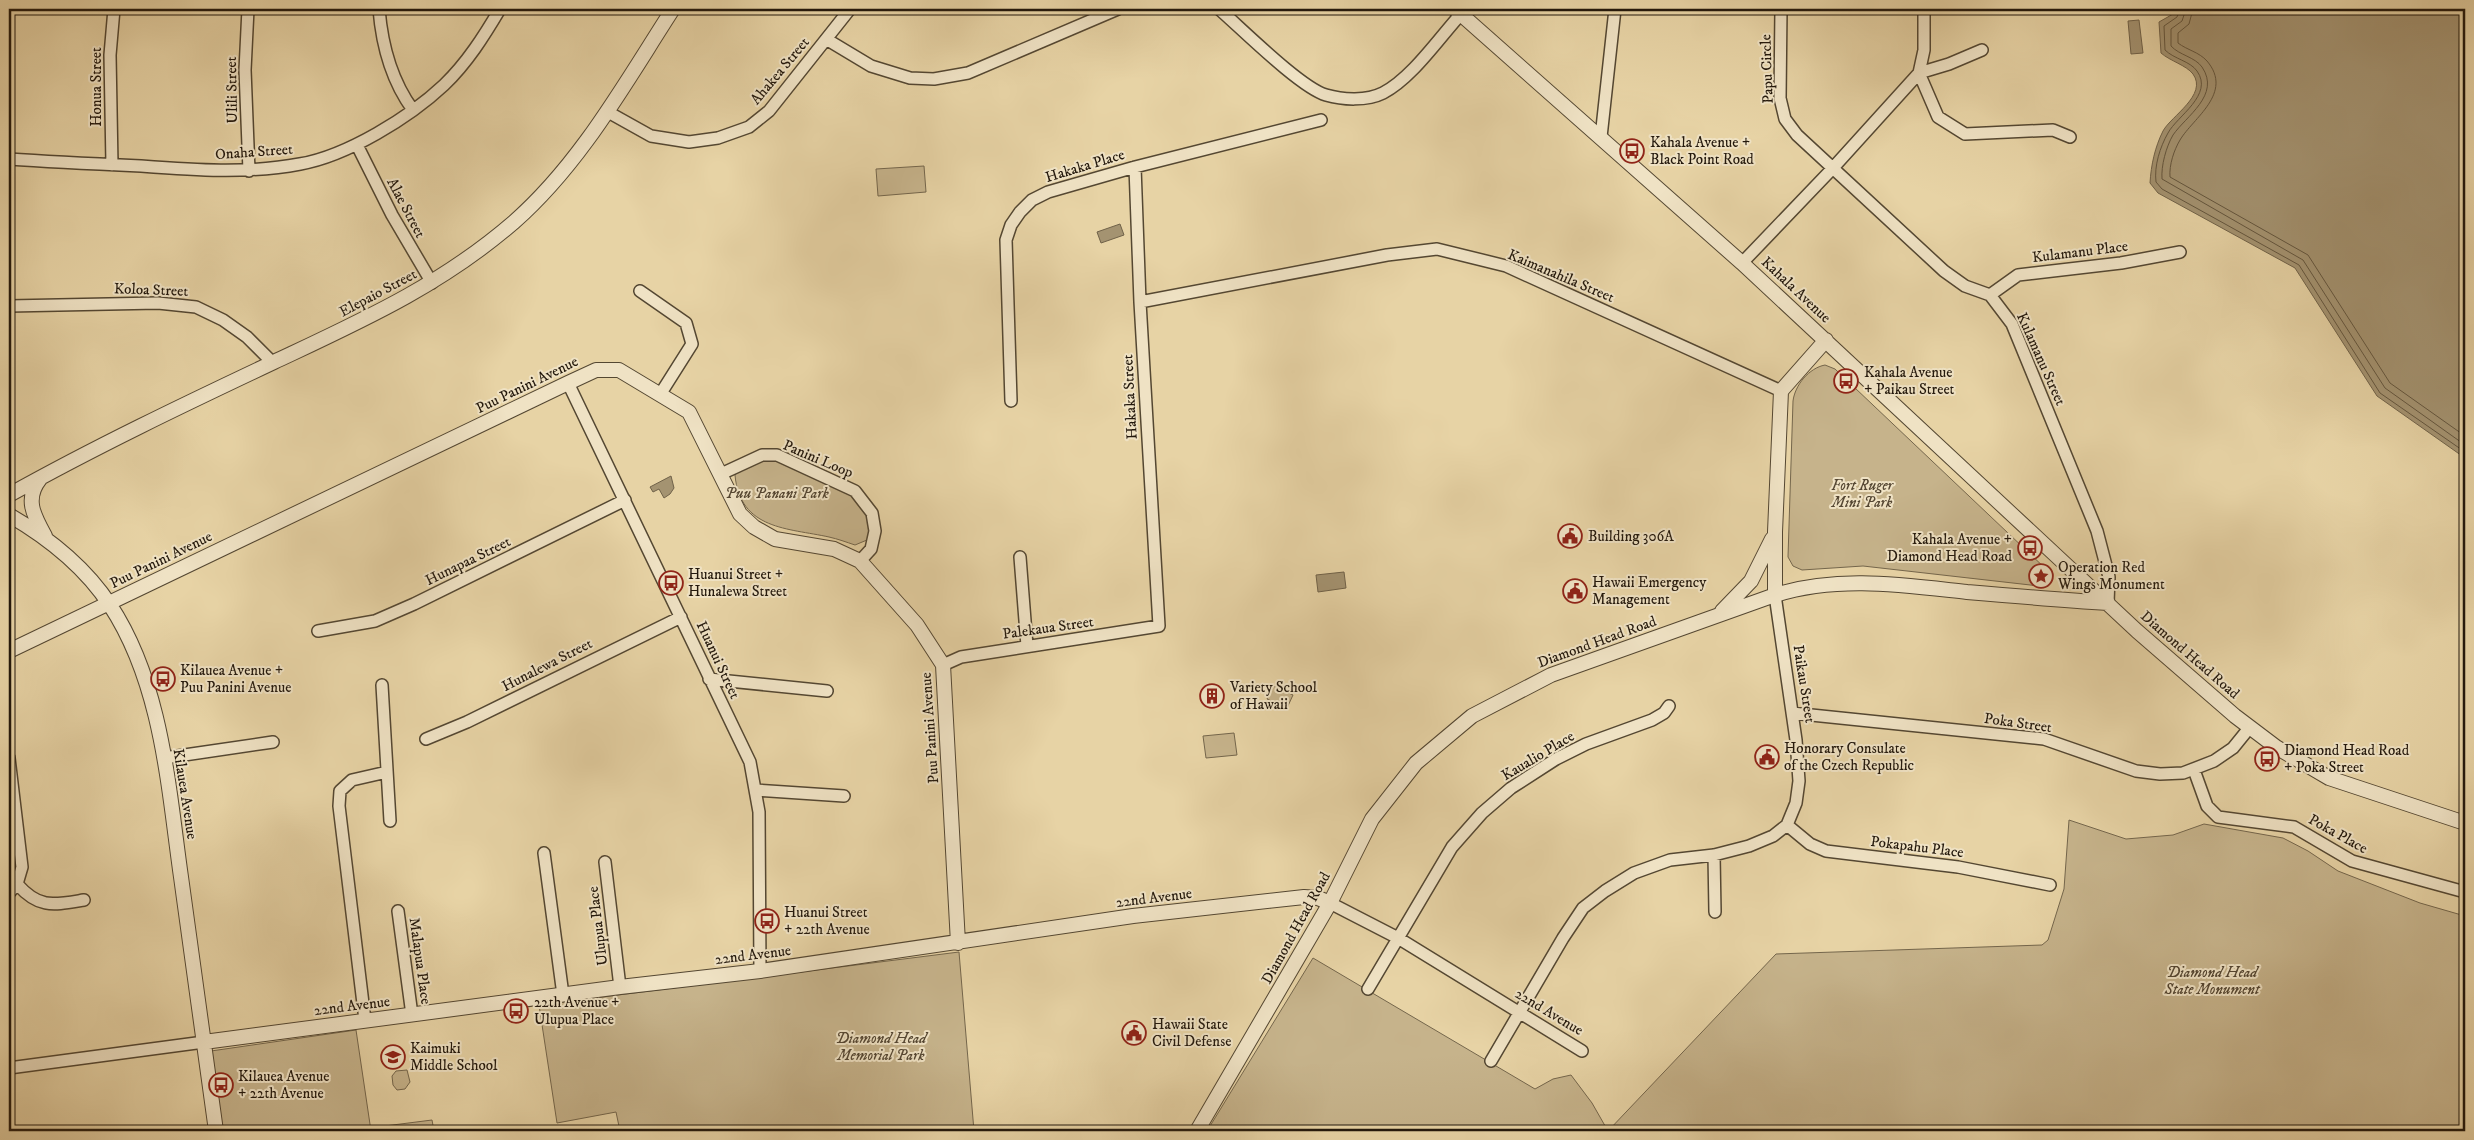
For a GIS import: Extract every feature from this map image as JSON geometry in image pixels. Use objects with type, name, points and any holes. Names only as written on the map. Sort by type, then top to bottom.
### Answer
[{"type":"street","name":"Honua Street","points":[[112,165],[110,55],[114,9]]},
{"type":"street","name":"Ulili Street","points":[[248,9],[245,70],[249,170]]},
{"type":"street","points":[[379,9],[381,34],[387,59],[401,94],[413,110]]},
{"type":"street","name":"Onaha Street","points":[[9,159],[249,170],[302,164],[357,145],[413,110],[445,84],[477,47],[500,9]]},
{"type":"street","name":"Elepaio Street","points":[[9,495],[273,363],[356,324],[432,283],[514,221],[562,172],[608,112],[672,9]]},
{"type":"street","name":"Ahakea Street","points":[[608,112],[651,136],[689,142],[718,138],[749,127],[769,111],[850,9]]},
{"type":"street","points":[[826,39],[871,66],[910,78],[934,79],[968,73],[1118,9]]},
{"type":"street","points":[[1220,9],[1297,77],[1325,95],[1355,100],[1382,93],[1407,74],[1460,11]]},
{"type":"street","points":[[1601,137],[1615,9]]},
{"type":"street","name":"Papu Circle","points":[[1781,9],[1780,98],[1786,119],[1797,135],[1832,169]]},
{"type":"street","points":[[1742,263],[1832,169],[1918,73],[1924,50],[1924,9]]},
{"type":"street","name":"Kahala Avenue","points":[[1460,11],[1742,263],[2108,603]]},
{"type":"street","points":[[1918,73],[1949,64],[1982,50]]},
{"type":"street","points":[[1918,73],[1938,117],[1965,134],[2053,130],[2070,137]]},
{"type":"street","name":"Hakaka Place","points":[[1011,401],[1005,257],[1006,240],[1011,225],[1032,200],[1048,192],[1135,167],[1321,120]]},
{"type":"street","name":"Alae Street","points":[[357,145],[392,216],[432,283]]},
{"type":"street","name":"Hakaka Street","points":[[1135,167],[1140,302],[1158,626]]},
{"type":"street","points":[[1832,169],[1944,271],[1965,286],[1990,295]]},
{"type":"street","name":"Kaimanahila Street","points":[[1140,302],[1387,255],[1437,249],[1506,266],[1781,390]]},
{"type":"street","name":"Kulamanu Place","points":[[1990,295],[2018,275],[2121,263],[2180,252]]},
{"type":"street","points":[[640,291],[686,323],[692,344],[662,394]]},
{"type":"street","name":"Kulamanu Street","points":[[1990,295],[2012,324],[2081,489],[2107,565],[2109,577],[2108,603]]},
{"type":"street","name":"Koloa Street","points":[[9,306],[158,302],[196,307],[223,320],[247,337],[273,363]]},
{"type":"street","points":[[1781,390],[1826,340]]},
{"type":"street","name":"Puu Panini Avenue","points":[[9,652],[568,382],[596,370],[619,370],[662,394],[689,412],[740,514],[754,528],[775,539],[834,549],[860,561],[917,625],[943,665],[958,943]]},
{"type":"street","name":"Huanui Street","points":[[568,382],[750,762],[759,812],[760,971]]},
{"type":"street","name":"Paikau Street","points":[[1781,390],[1775,532],[1775,595],[1792,713],[1799,781],[1796,803],[1787,825]]},
{"type":"street","name":"Panini Loop","points":[[720,474],[762,455],[777,455],[855,491],[872,513],[875,531],[871,549],[860,561]]},
{"type":"street","points":[[42,477],[32,490],[30,499],[32,512],[48,541]]},
{"type":"street","name":"Hunapaa Street","points":[[318,631],[383,618],[625,500]]},
{"type":"street","name":"Kilauea Avenue","points":[[9,515],[48,541],[78,567],[109,604],[142,668],[164,758],[216,1131]]},
{"type":"street","points":[[1719,615],[1751,581],[1775,532]]},
{"type":"street","points":[[1020,557],[1027,646]]},
{"type":"street","name":"Diamond Head Road","points":[[1197,1131],[1330,903],[1372,819],[1416,763],[1472,716],[1551,675],[1775,595],[1812,585],[1865,582],[2031,598],[2108,603],[2250,728],[2295,760],[2329,778],[2465,823]]},
{"type":"street","name":"Hunalewa Street","points":[[426,739],[467,722],[681,617]]},
{"type":"street","name":"Palekaua Street","points":[[943,665],[961,657],[1158,626]]},
{"type":"street","points":[[709,679],[827,691]]},
{"type":"street","points":[[382,685],[390,821]]},
{"type":"street","name":"Kaualio Place","points":[[1368,989],[1452,846],[1482,813],[1511,788],[1568,752],[1652,720],[1664,713],[1669,706]]},
{"type":"street","name":"Poka Street","points":[[1792,713],[2044,739],[2148,773],[2172,774],[2194,770],[2228,752],[2250,728]]},
{"type":"street","points":[[164,758],[273,742]]},
{"type":"street","points":[[9,758],[22,861],[21,873],[17,884],[9,893]]},
{"type":"street","name":"Poka Place","points":[[2194,770],[2207,806],[2218,817],[2294,827],[2352,861],[2465,892]]},
{"type":"street","points":[[365,1020],[339,806],[340,792],[352,780],[387,772]]},
{"type":"street","points":[[755,790],[844,796]]},
{"type":"street","points":[[1491,1062],[1563,938],[1584,908],[1605,890],[1634,873],[1670,860],[1714,855],[1762,842],[1787,825]]},
{"type":"street","name":"Pokapahu Place","points":[[1787,825],[1810,844],[1826,851],[1958,866],[2050,885]]},
{"type":"street","points":[[544,853],[563,995]]},
{"type":"street","points":[[1714,855],[1715,912]]},
{"type":"street","name":"Ulupua Place","points":[[605,862],[620,987]]},
{"type":"street","points":[[17,884],[26,895],[41,903],[56,904],[84,900]]},
{"type":"street","name":"22nd Avenue","points":[[9,1068],[620,987],[760,971],[1133,916],[1304,897],[1318,898],[1330,903],[1398,938],[1582,1050]]},
{"type":"street","name":"Malapua Place","points":[[398,911],[412,1015]]},
{"type":"green space","points":[[924,166],[926,192],[878,196],[876,169]]},
{"type":"green space","name":"Fort Ruger Mini Park","points":[[1825,365],[1835,369],[2047,570],[2049,577],[2047,583],[2039,586],[1863,566],[1802,570],[1793,566],[1788,557],[1793,401],[1800,383],[1808,373]]},
{"type":"green space","name":"Puu Panani Park","points":[[775,458],[822,478],[839,487],[853,498],[864,510],[869,524],[867,540],[855,545],[829,537],[783,528],[768,523],[756,516],[746,507],[739,493],[735,475],[748,465]]},
{"type":"green space","points":[[1273,686],[1293,695],[1287,708],[1267,699]]},
{"type":"green space","points":[[1234,733],[1237,755],[1206,758],[1203,736]]},
{"type":"green space","name":"Diamond Head State Monument","points":[[2069,820],[2126,839],[2173,835],[2204,824],[2283,838],[2308,851],[2338,871],[2420,903],[2465,916],[2465,1131],[1608,1131],[1776,954],[2042,945],[2048,940],[2064,889]]},
{"type":"green space","name":"Diamond Head Memorial Park","points":[[959,952],[974,1131],[620,1131],[616,1112],[557,1123],[539,1005]]},
{"type":"green space","points":[[1313,958],[1535,1089],[1553,1079],[1571,1075],[1592,1103],[1608,1131],[1207,1131]]},
{"type":"green space","points":[[356,1030],[371,1131],[223,1131],[211,1051]]},
{"type":"green space","points":[[407,1070],[410,1082],[405,1089],[397,1090],[393,1085],[392,1076],[396,1071]]},
{"type":"green space","points":[[432,1120],[434,1131],[378,1131],[377,1127]]},
{"type":"water","points":[[2175,9],[2465,9],[2465,458],[2377,396],[2295,268],[2158,193],[2150,183],[2154,156],[2163,131],[2187,105],[2196,90],[2193,74],[2161,53],[2159,22],[2173,14]]},
{"type":"water","points":[[2139,20],[2143,53],[2131,54],[2128,21]]},
{"type":"water","points":[[1120,224],[1124,235],[1101,243],[1097,232]]},
{"type":"water","points":[[671,476],[674,488],[670,494],[664,498],[659,489],[653,492],[650,487]]},
{"type":"water","points":[[1344,572],[1346,588],[1318,592],[1316,575]]},
{"type":"place","name":"Kahala Avenue + Black Point Road","points":[[1632,151]]},
{"type":"place","name":"Kahala Avenue + Paikau Street","points":[[1846,381]]},
{"type":"place","name":"Building 306A","points":[[1570,536]]},
{"type":"place","name":"Kahala Avenue + Diamond Head Road","points":[[2030,548]]},
{"type":"place","name":"Operation Red Wings Monument","points":[[2041,576]]},
{"type":"place","name":"Huanui Street + Hunalewa Street","points":[[671,583]]},
{"type":"place","name":"Hawaii Emergency Management","points":[[1575,591]]},
{"type":"place","name":"Kilauea Avenue + Puu Panini Avenue","points":[[163,679]]},
{"type":"place","name":"Variety School of Hawaii","points":[[1212,696]]},
{"type":"place","name":"Honorary Consulate of the Czech Republic","points":[[1767,757]]},
{"type":"place","name":"Diamond Head Road + Poka Street","points":[[2267,759]]},
{"type":"place","name":"Huanui Street + 22th Avenue","points":[[767,921]]},
{"type":"place","name":"22th Avenue + Ulupua Place","points":[[516,1011]]},
{"type":"place","name":"Hawaii State Civil Defense","points":[[1134,1033]]},
{"type":"place","name":"Kaimuki Middle School","points":[[393,1057]]},
{"type":"place","name":"Kilauea Avenue + 22th Avenue","points":[[221,1085]]}]
